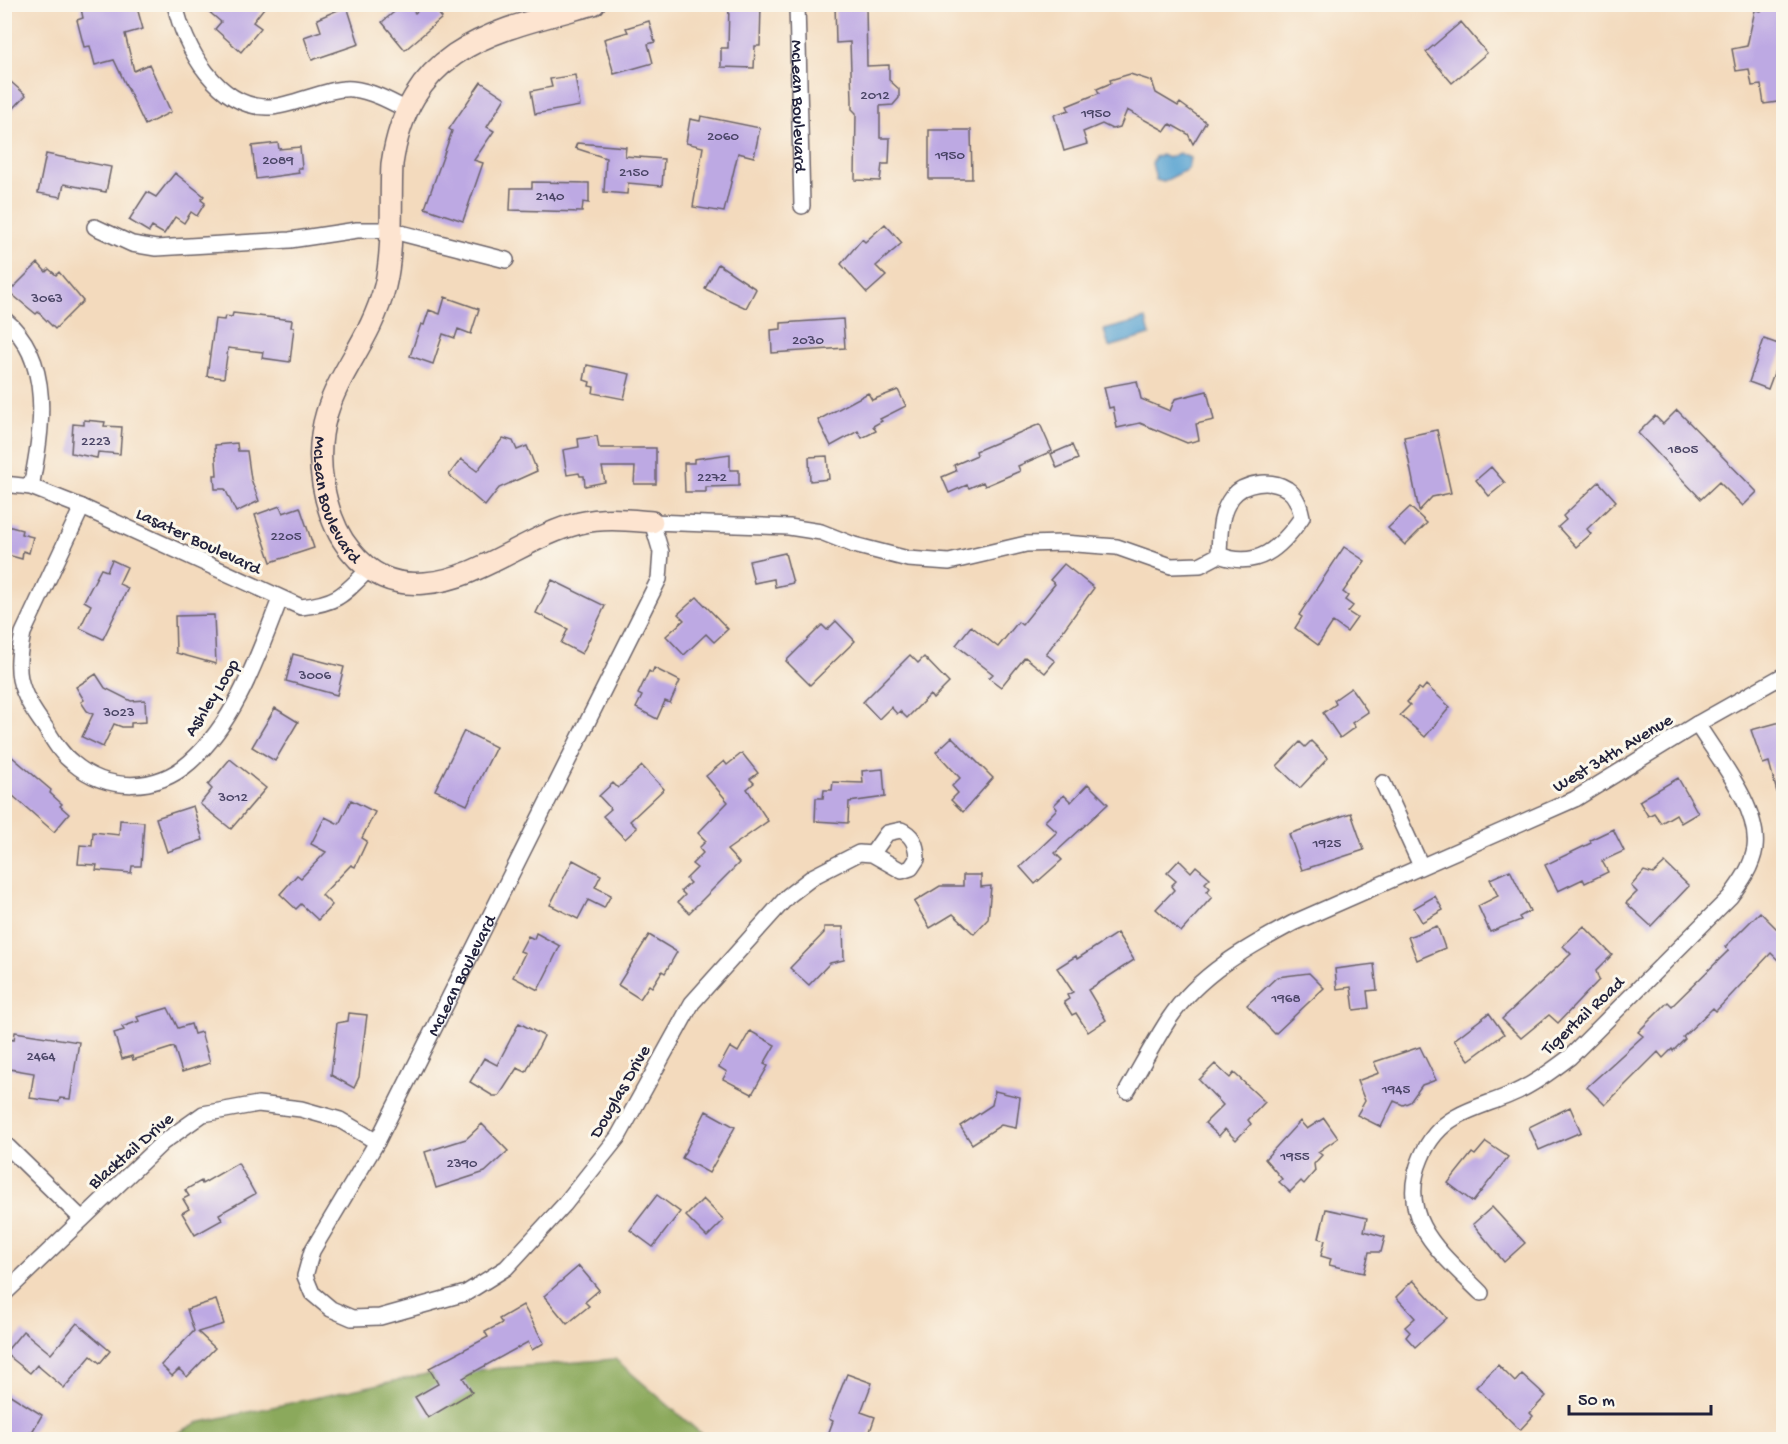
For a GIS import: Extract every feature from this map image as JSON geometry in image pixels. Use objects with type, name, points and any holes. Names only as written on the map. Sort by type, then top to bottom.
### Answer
[{"type":"street","points":[[175,4],[190,47],[206,72],[225,92],[247,102],[270,107],[350,89],[380,95],[407,110]]},
{"type":"street","name":"McLean Boulevard","points":[[594,4],[495,32],[472,42],[454,54],[428,80],[407,110],[393,154],[387,269],[378,307],[333,393],[321,433],[322,479],[333,520],[343,542],[369,569],[387,580],[426,584],[461,574],[578,523],[602,519],[789,528],[821,532],[855,545],[908,559],[949,562],[1026,544],[1064,543],[1117,547],[1171,566],[1200,565],[1219,555]]},
{"type":"street","name":"McLean Boulevard","points":[[797,4],[802,206]]},
{"type":"street","points":[[95,227],[123,241],[156,248],[290,240],[357,230],[389,230],[506,260]]},
{"type":"street","points":[[4,319],[26,340],[40,383],[40,409],[31,487]]},
{"type":"street","points":[[1267,483],[1287,489],[1299,502],[1302,517],[1276,548],[1251,560],[1236,561],[1219,555],[1221,520],[1233,496],[1248,485],[1267,483]]},
{"type":"street","name":"Lasater Boulevard","points":[[4,484],[31,487],[82,507],[280,599],[302,607],[328,604],[369,569]]},
{"type":"street","name":"Ashley Loop","points":[[82,507],[23,633],[18,656],[27,700],[58,748],[71,762],[105,782],[148,784],[169,776],[189,763],[209,742],[252,672],[280,599]]},
{"type":"street","name":"McLean Boulevard","points":[[312,1293],[305,1276],[312,1251],[377,1142],[659,579],[661,552],[652,522]]},
{"type":"street","name":"West 34th Avenue","points":[[1127,1091],[1170,1017],[1195,989],[1222,965],[1293,923],[1575,799],[1697,724],[1784,675]]},
{"type":"street","name":"Tigertail Road","points":[[1481,1293],[1425,1233],[1415,1214],[1412,1191],[1415,1170],[1437,1132],[1454,1118],[1540,1079],[1570,1057],[1730,897],[1748,872],[1755,848],[1754,825],[1746,803],[1697,724]]},
{"type":"street","points":[[1383,783],[1421,866]]},
{"type":"street","name":"Douglas Drive","points":[[312,1293],[331,1309],[352,1318],[380,1317],[466,1293],[506,1268],[564,1205],[618,1137],[692,1004],[788,896],[839,862],[859,853],[872,854]]},
{"type":"street","name":"Blacktail Drive","points":[[4,1294],[162,1143],[203,1114],[258,1104],[301,1109],[340,1120],[377,1142]]},
{"type":"street","points":[[4,1143],[82,1219]]},
{"type":"green space","points":[[615,1359],[707,1439],[165,1440],[197,1423],[427,1374]]},
{"type":"water","points":[[1179,153],[1190,158],[1188,169],[1163,182],[1156,180],[1152,163],[1155,157],[1162,155],[1168,158]]},
{"type":"water","points":[[1146,319],[1150,335],[1109,347],[1104,330]]},
{"type":"building","points":[[80,4],[136,4],[143,29],[125,34],[134,71],[149,64],[171,112],[145,125],[114,60],[95,65],[90,46],[84,47],[77,20],[83,18]]},
{"type":"building","points":[[200,4],[267,4],[253,22],[261,28],[241,52],[215,29],[221,22]]},
{"type":"building","points":[[404,4],[408,4],[415,13],[426,4],[431,4],[442,18],[405,50],[382,22]]},
{"type":"building","points":[[729,4],[761,4],[760,46],[755,46],[754,68],[721,67],[721,48],[728,48]]},
{"type":"building","points":[[835,4],[866,4],[867,66],[889,65],[889,80],[899,89],[899,98],[893,105],[880,106],[880,138],[890,138],[889,164],[882,164],[880,181],[855,180],[856,113],[852,109],[850,42],[836,43]]},
{"type":"building","points":[[1767,4],[1784,4],[1784,101],[1764,104],[1761,85],[1752,86],[1749,69],[1736,71],[1732,49],[1747,46],[1755,10],[1761,11]]},
{"type":"building","points":[[347,6],[359,44],[312,60],[304,37],[321,31],[317,19]]},
{"type":"building","points":[[649,21],[655,42],[648,44],[653,63],[614,74],[604,39],[628,32],[626,28]]},
{"type":"building","points":[[1461,22],[1487,53],[1452,83],[1426,52]]},
{"type":"building","points":[[1130,74],[1152,81],[1156,93],[1178,106],[1180,103],[1206,122],[1193,144],[1188,134],[1170,124],[1165,131],[1127,110],[1120,127],[1112,129],[1102,124],[1083,132],[1087,144],[1064,151],[1054,115],[1069,110],[1067,106],[1099,93],[1097,89],[1111,83],[1110,80]]},
{"type":"building","points":[[575,75],[580,106],[535,114],[531,91],[552,87],[550,79]]},
{"type":"building","points":[[4,76],[26,95],[4,119]]},
{"type":"building","points":[[481,82],[505,98],[487,127],[494,131],[474,160],[483,163],[463,221],[425,208],[452,131],[449,129]]},
{"type":"building","points":[[701,116],[760,128],[754,157],[738,153],[724,212],[693,207],[703,147],[686,143],[690,119],[700,121]]},
{"type":"building","points":[[929,130],[971,130],[972,179],[929,179]]},
{"type":"building","points":[[278,143],[279,149],[300,147],[302,168],[298,168],[299,173],[256,179],[252,146]]},
{"type":"building","points":[[577,143],[626,147],[625,156],[664,159],[662,186],[628,183],[627,194],[604,192],[606,158],[575,148]]},
{"type":"building","points":[[46,154],[111,167],[106,192],[64,184],[61,197],[38,193]]},
{"type":"building","points":[[175,173],[204,196],[201,200],[205,203],[197,216],[191,212],[184,223],[175,217],[164,234],[152,227],[149,232],[129,220],[147,192],[156,197]]},
{"type":"building","points":[[532,182],[589,183],[589,203],[583,202],[582,212],[510,210],[511,188],[532,188]]},
{"type":"building","points":[[885,224],[902,243],[876,266],[886,276],[867,293],[841,264],[862,239],[865,242]]},
{"type":"building","points":[[38,263],[46,272],[49,269],[56,275],[59,272],[83,301],[55,329],[38,312],[36,314],[9,292]]},
{"type":"building","points":[[718,264],[756,289],[746,308],[705,289]]},
{"type":"building","points":[[445,297],[479,309],[471,334],[458,329],[455,338],[443,334],[433,364],[410,356],[421,324],[424,325],[429,310],[440,314]]},
{"type":"building","points":[[233,313],[292,320],[291,327],[294,327],[290,362],[262,358],[263,352],[228,348],[224,378],[207,376],[215,319],[224,320],[225,316],[232,317]]},
{"type":"building","points":[[843,319],[845,348],[772,353],[771,330],[781,329],[781,323]]},
{"type":"building","points":[[1764,339],[1784,346],[1768,389],[1749,382]]},
{"type":"building","points":[[587,365],[630,374],[624,399],[593,393],[594,387],[589,386],[590,382],[584,380]]},
{"type":"building","points":[[1137,381],[1141,399],[1170,411],[1175,399],[1207,391],[1214,420],[1196,424],[1199,440],[1187,443],[1140,423],[1117,428],[1113,407],[1109,408],[1104,387]]},
{"type":"building","points":[[898,390],[906,406],[880,419],[882,421],[873,426],[876,431],[862,438],[858,431],[831,446],[818,420],[868,393],[872,400]]},
{"type":"building","points":[[1677,410],[1757,492],[1743,506],[1719,482],[1701,499],[1638,433],[1655,416],[1663,424]]},
{"type":"building","points":[[84,420],[105,422],[104,426],[122,427],[120,454],[98,452],[97,458],[71,453],[73,424],[84,425]]},
{"type":"building","points":[[1040,424],[1052,451],[1018,466],[1020,471],[985,486],[983,482],[969,488],[967,485],[949,493],[942,477],[956,471],[954,465],[977,455],[976,451]]},
{"type":"building","points":[[1437,430],[1451,493],[1432,497],[1419,511],[1404,437]]},
{"type":"building","points":[[597,436],[599,448],[656,448],[656,484],[634,484],[635,467],[602,467],[605,482],[585,486],[584,476],[580,476],[579,473],[567,475],[563,450],[579,447],[578,439]]},
{"type":"building","points":[[503,438],[513,441],[517,450],[527,446],[537,471],[499,488],[485,506],[449,475],[461,459],[477,471]]},
{"type":"building","points":[[237,443],[238,451],[247,451],[251,479],[259,501],[236,512],[225,489],[215,489],[214,475],[217,475],[215,445]]},
{"type":"building","points":[[1072,445],[1078,459],[1057,468],[1051,454]]},
{"type":"building","points":[[730,454],[730,470],[739,470],[739,486],[706,487],[706,492],[685,492],[684,463],[694,463],[694,459]]},
{"type":"building","points":[[827,456],[829,479],[810,481],[809,457]]},
{"type":"building","points":[[1491,467],[1505,483],[1489,496],[1476,480]]},
{"type":"building","points":[[1599,482],[1616,501],[1587,529],[1591,534],[1576,547],[1558,527],[1566,520],[1563,516]]},
{"type":"building","points":[[280,506],[283,513],[300,507],[314,548],[271,562],[255,515]]},
{"type":"building","points":[[1410,507],[1427,523],[1405,545],[1388,528]]},
{"type":"building","points":[[4,525],[22,530],[21,534],[33,537],[29,553],[23,551],[22,559],[4,554]]},
{"type":"building","points":[[1344,547],[1365,561],[1343,592],[1348,596],[1345,600],[1353,606],[1348,612],[1357,618],[1347,632],[1333,622],[1318,645],[1295,628],[1302,617],[1299,615]]},
{"type":"building","points":[[785,553],[793,583],[775,587],[774,579],[754,583],[749,561]]},
{"type":"building","points":[[112,560],[127,567],[119,584],[128,588],[103,639],[80,628],[91,605],[84,601],[101,569],[107,571]]},
{"type":"building","points":[[1064,564],[1094,588],[1046,654],[1055,661],[1045,673],[1025,657],[1001,687],[989,678],[993,674],[956,645],[971,626],[998,647],[1018,622],[1022,625],[1055,584],[1050,580]]},
{"type":"building","points":[[552,580],[605,606],[582,654],[561,643],[568,629],[536,613]]},
{"type":"building","points":[[697,597],[728,629],[714,642],[706,634],[684,655],[666,636],[684,620],[678,614]]},
{"type":"building","points":[[214,615],[216,664],[176,653],[175,616]]},
{"type":"building","points":[[836,621],[855,641],[810,685],[786,661],[822,625],[827,630]]},
{"type":"building","points":[[293,654],[344,667],[337,695],[286,681]]},
{"type":"building","points":[[910,655],[918,663],[924,657],[949,683],[933,699],[930,695],[907,718],[900,711],[897,714],[891,707],[879,719],[863,702]]},
{"type":"building","points":[[654,668],[680,681],[670,703],[665,701],[657,719],[636,708],[642,696],[638,694],[649,671],[652,673]]},
{"type":"building","points":[[96,674],[105,688],[131,701],[145,700],[146,722],[131,723],[131,727],[114,724],[103,747],[82,737],[93,714],[87,711],[81,702],[84,700],[76,687]]},
{"type":"building","points":[[1426,685],[1450,707],[1425,737],[1400,715],[1410,705],[1407,702],[1419,688],[1422,690]]},
{"type":"building","points":[[1351,688],[1368,712],[1352,723],[1355,727],[1340,738],[1323,713],[1336,704],[1334,700]]},
{"type":"building","points":[[275,708],[298,722],[275,761],[252,747]]},
{"type":"building","points":[[1784,721],[1784,796],[1778,796],[1769,762],[1763,764],[1751,730]]},
{"type":"building","points":[[464,731],[496,747],[467,805],[435,790]]},
{"type":"building","points":[[952,737],[993,778],[963,812],[951,800],[958,793],[952,786],[960,778],[936,752]]},
{"type":"building","points":[[1311,741],[1328,758],[1300,788],[1277,766],[1300,742],[1305,747]]},
{"type":"building","points":[[4,750],[51,790],[50,793],[69,814],[54,832],[4,788]]},
{"type":"building","points":[[742,753],[758,773],[750,779],[754,783],[747,789],[768,821],[727,850],[739,863],[689,913],[678,902],[685,895],[681,891],[690,883],[686,879],[697,868],[692,864],[703,853],[699,848],[706,841],[698,833],[728,802],[706,776],[724,761],[727,765]]},
{"type":"building","points":[[230,759],[266,788],[231,829],[200,804],[212,789],[208,785]]},
{"type":"building","points":[[642,766],[664,789],[630,821],[637,828],[625,839],[603,816],[611,809],[599,796],[613,783],[618,788]]},
{"type":"building","points":[[883,769],[885,797],[849,802],[848,823],[815,821],[816,798],[823,798],[824,790],[832,790],[833,782],[863,783],[862,771]]},
{"type":"building","points":[[1678,778],[1698,813],[1681,823],[1676,814],[1661,823],[1654,813],[1648,816],[1639,801]]},
{"type":"building","points":[[1088,784],[1108,804],[1055,853],[1062,860],[1035,884],[1020,867],[1057,832],[1045,821],[1057,809],[1054,805],[1064,795],[1071,802]]},
{"type":"building","points":[[351,800],[375,812],[362,838],[367,841],[355,867],[351,865],[322,895],[332,905],[318,920],[301,904],[296,909],[280,894],[297,875],[301,878],[326,852],[311,844],[325,817],[339,824]]},
{"type":"building","points":[[193,806],[203,840],[167,852],[156,818]]},
{"type":"building","points":[[1351,813],[1364,850],[1302,870],[1289,834]]},
{"type":"building","points":[[120,820],[144,822],[141,866],[132,866],[131,873],[96,870],[97,865],[78,864],[80,845],[92,846],[93,832],[119,835]]},
{"type":"building","points":[[1613,829],[1624,851],[1602,861],[1608,872],[1585,883],[1583,879],[1558,891],[1545,865],[1591,843],[1590,840]]},
{"type":"building","points":[[573,860],[601,875],[595,887],[611,895],[604,908],[588,900],[578,919],[550,905]]},
{"type":"building","points":[[1179,860],[1191,872],[1196,866],[1210,878],[1205,883],[1210,888],[1207,892],[1212,897],[1181,932],[1156,909],[1174,890],[1171,886],[1176,881],[1167,873]]},
{"type":"building","points":[[1665,863],[1689,886],[1651,926],[1626,903],[1637,892],[1631,886],[1644,871],[1653,874]]},
{"type":"building","points":[[1510,870],[1530,911],[1519,917],[1521,920],[1490,932],[1478,906],[1498,896],[1490,879]]},
{"type":"building","points":[[963,875],[981,875],[981,887],[991,886],[988,919],[974,934],[953,914],[930,928],[914,902],[940,886],[963,886]]},
{"type":"building","points":[[1435,896],[1443,910],[1422,922],[1414,908]]},
{"type":"building","points":[[1760,912],[1784,936],[1784,966],[1771,953],[1716,1011],[1713,1008],[1683,1037],[1685,1039],[1673,1051],[1672,1049],[1663,1058],[1658,1052],[1605,1105],[1587,1087],[1643,1036],[1638,1032],[1668,1002],[1672,1006],[1729,950],[1725,947]]},
{"type":"building","points":[[1437,926],[1445,948],[1417,960],[1408,937]]},
{"type":"building","points":[[1584,926],[1612,955],[1596,971],[1599,980],[1558,1023],[1549,1015],[1521,1038],[1502,1019],[1571,954],[1563,946]]},
{"type":"building","points":[[824,927],[843,927],[844,960],[830,963],[809,985],[790,968],[824,933]]},
{"type":"building","points":[[536,933],[560,946],[538,990],[513,977],[525,953],[520,951],[528,936],[534,939]]},
{"type":"building","points":[[1117,933],[1134,960],[1088,990],[1106,1020],[1088,1032],[1076,1013],[1072,1015],[1064,1002],[1069,999],[1067,995],[1073,992],[1057,968],[1076,956],[1077,959]]},
{"type":"building","points":[[649,935],[677,952],[665,973],[662,971],[652,987],[649,985],[640,999],[618,985]]},
{"type":"building","points":[[1374,964],[1377,990],[1367,991],[1369,1008],[1354,1010],[1351,987],[1337,989],[1335,969]]},
{"type":"building","points":[[1309,973],[1324,988],[1275,1034],[1247,1005],[1277,977]]},
{"type":"building","points":[[168,1008],[178,1028],[191,1024],[194,1034],[201,1032],[210,1063],[182,1072],[174,1047],[133,1060],[132,1056],[122,1059],[114,1033],[124,1030],[122,1027],[139,1021],[137,1017]]},
{"type":"building","points":[[349,1013],[367,1015],[359,1077],[354,1088],[331,1075],[337,1023],[348,1021]]},
{"type":"building","points":[[1489,1013],[1504,1034],[1469,1060],[1454,1040]]},
{"type":"building","points":[[519,1023],[544,1036],[526,1072],[517,1068],[499,1096],[493,1096],[470,1082],[484,1058],[497,1065]]},
{"type":"building","points":[[750,1031],[775,1045],[764,1064],[768,1066],[752,1094],[723,1079],[727,1072],[719,1067],[730,1047],[738,1052]]},
{"type":"building","points":[[15,1032],[79,1042],[70,1099],[60,1098],[59,1102],[30,1098],[34,1073],[4,1068],[4,1038],[14,1040]]},
{"type":"building","points":[[1420,1047],[1436,1080],[1422,1085],[1410,1102],[1403,1105],[1394,1101],[1381,1127],[1357,1115],[1365,1101],[1357,1081],[1379,1073],[1374,1062]]},
{"type":"building","points":[[1215,1064],[1230,1078],[1234,1073],[1265,1102],[1248,1120],[1251,1124],[1236,1140],[1225,1129],[1219,1136],[1205,1123],[1223,1105],[1199,1080]]},
{"type":"building","points":[[995,1091],[1020,1097],[1016,1128],[1001,1125],[972,1144],[960,1126],[992,1105]]},
{"type":"building","points":[[1570,1107],[1581,1132],[1539,1150],[1529,1127]]},
{"type":"building","points":[[706,1111],[735,1127],[709,1173],[682,1158]]},
{"type":"building","points":[[1324,1118],[1338,1138],[1318,1152],[1322,1155],[1314,1164],[1315,1171],[1304,1184],[1301,1181],[1290,1192],[1279,1182],[1282,1179],[1265,1159],[1300,1121],[1307,1129]]},
{"type":"building","points":[[482,1124],[508,1151],[485,1172],[436,1188],[425,1152],[466,1139]]},
{"type":"building","points":[[1486,1142],[1508,1157],[1473,1202],[1448,1183],[1472,1153],[1475,1155]]},
{"type":"building","points":[[238,1163],[255,1194],[219,1214],[222,1220],[195,1235],[182,1213],[189,1209],[183,1199],[189,1196],[185,1190],[201,1181],[202,1184]]},
{"type":"building","points":[[657,1195],[680,1212],[653,1247],[630,1230]]},
{"type":"building","points":[[703,1199],[724,1220],[707,1237],[686,1216]]},
{"type":"building","points":[[1492,1207],[1525,1243],[1504,1262],[1473,1224]]},
{"type":"building","points":[[1326,1209],[1367,1218],[1364,1231],[1385,1237],[1381,1252],[1369,1252],[1364,1273],[1329,1265],[1331,1259],[1321,1256],[1325,1240],[1319,1238]]},
{"type":"building","points":[[579,1266],[599,1290],[585,1302],[589,1306],[567,1324],[544,1296]]},
{"type":"building","points":[[1413,1280],[1447,1318],[1415,1347],[1406,1337],[1410,1332],[1405,1327],[1415,1318],[1396,1297]]},
{"type":"building","points":[[216,1300],[224,1324],[198,1332],[215,1348],[187,1377],[179,1369],[172,1376],[161,1365],[194,1331],[187,1309]]},
{"type":"building","points":[[523,1305],[544,1343],[532,1350],[528,1342],[463,1378],[472,1392],[428,1418],[415,1397],[438,1384],[429,1368],[488,1337],[485,1332],[502,1323],[499,1319]]},
{"type":"building","points":[[77,1323],[110,1351],[100,1363],[91,1356],[64,1388],[37,1365],[30,1373],[5,1353],[23,1331],[51,1354]]},
{"type":"building","points":[[1498,1365],[1515,1382],[1522,1374],[1546,1396],[1530,1413],[1533,1416],[1520,1430],[1476,1387]]},
{"type":"building","points":[[847,1374],[872,1383],[861,1412],[875,1417],[867,1440],[826,1440],[833,1421],[829,1419]]},
{"type":"building","points":[[4,1391],[42,1415],[32,1432],[24,1434],[20,1440],[4,1440]]}]
